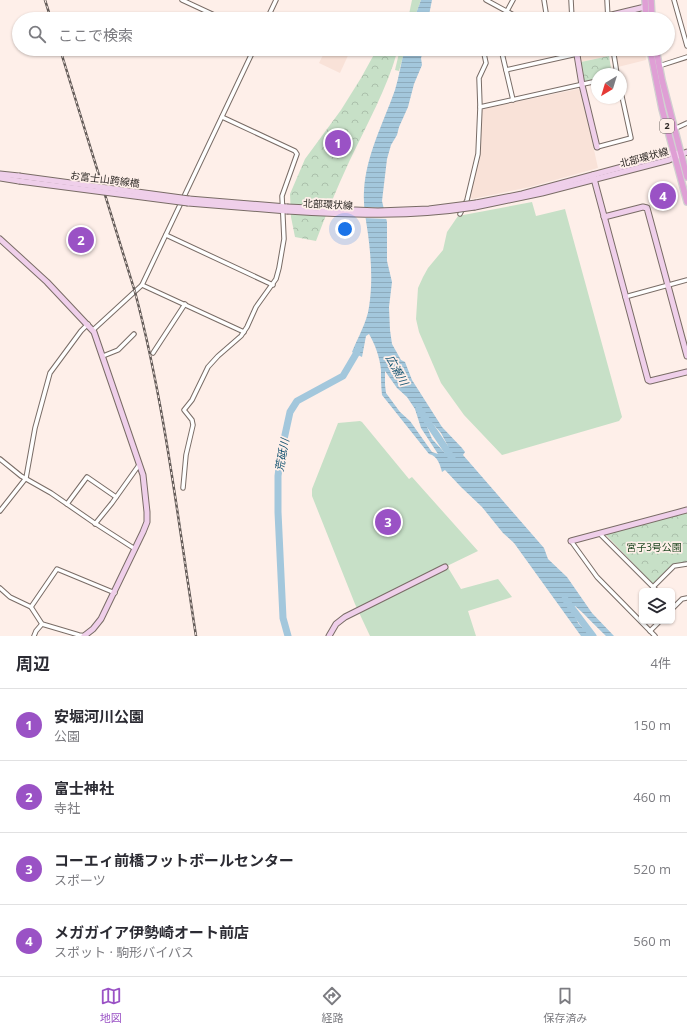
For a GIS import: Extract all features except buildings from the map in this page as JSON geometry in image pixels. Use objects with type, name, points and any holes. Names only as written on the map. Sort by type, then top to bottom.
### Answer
[{"type":"main road","points":[[645,0],[645,12]]},
{"type":"main road","points":[[651,0],[652,12]]},
{"type":"main road","name":"2","points":[[651,56],[658,92],[687,202]]},
{"type":"main road","name":"2","points":[[657,56],[687,177]]},
{"type":"street","points":[[182,0],[208,12]]},
{"type":"street","points":[[270,12],[276,0]]},
{"type":"street","points":[[486,0],[507,12],[512,0]]},
{"type":"street","points":[[544,0],[546,12]]},
{"type":"street","points":[[571,0],[572,12]]},
{"type":"street","points":[[607,0],[608,12]]},
{"type":"street","points":[[674,0],[687,46]]},
{"type":"street","points":[[628,12],[645,7]]},
{"type":"street","points":[[93,330],[142,284],[251,56]]},
{"type":"street","points":[[460,214],[467,200],[478,154],[480,108],[478,78],[486,63],[484,56]]},
{"type":"street","points":[[503,56],[513,100]]},
{"type":"street","points":[[506,70],[561,56]]},
{"type":"street","points":[[578,56],[582,85],[597,147],[631,138],[624,104]]},
{"type":"street","points":[[614,56],[616,68]]},
{"type":"street","points":[[659,66],[687,57]]},
{"type":"street","points":[[480,108],[591,83]]},
{"type":"street","points":[[183,488],[186,455],[193,425],[192,420],[184,410],[192,400],[200,380],[208,367],[244,332],[256,307],[273,285],[278,275],[284,228],[285,209],[283,191],[297,154],[296,152],[222,117]]},
{"type":"street","points":[[674,129],[687,123]]},
{"type":"street","name":"北部環状線","points":[[188,201],[285,209],[390,211],[476,205],[593,177],[687,152]]},
{"type":"street","points":[[0,174],[19,179]]},
{"type":"street","points":[[593,177],[648,380],[650,381],[687,372]]},
{"type":"street","points":[[0,178],[19,179]]},
{"type":"street","name":"お富士山跨線橋","points":[[19,179],[188,201]]},
{"type":"street","points":[[604,217],[643,207],[647,208],[687,356]]},
{"type":"street","points":[[166,235],[273,285]]},
{"type":"street","points":[[0,239],[38,274],[93,330],[143,475],[147,512],[145,527],[136,550],[115,593],[102,619],[85,636],[79,636],[53,626],[42,624],[31,607],[10,597],[0,588]]},
{"type":"street","points":[[625,298],[687,280]]},
{"type":"street","points":[[142,284],[244,332]]},
{"type":"street","points":[[153,353],[185,304]]},
{"type":"street","points":[[0,511],[26,478],[35,428],[50,373],[81,331],[88,324]]},
{"type":"street","points":[[102,356],[118,350],[134,334]]},
{"type":"street","points":[[0,459],[21,476],[44,488],[95,524],[136,550]]},
{"type":"street","points":[[95,524],[139,465]]},
{"type":"street","points":[[67,504],[86,477],[116,497]]},
{"type":"street","points":[[654,636],[597,577],[570,541],[687,510]]},
{"type":"street","points":[[600,534],[653,587],[674,566],[687,564]]},
{"type":"street","points":[[329,636],[336,624],[345,617],[444,568]]},
{"type":"street","points":[[31,607],[57,569],[115,593]]},
{"type":"street","points":[[675,605],[682,599],[687,598]]},
{"type":"street","points":[[34,636],[42,624]]},
{"type":"street","points":[[650,631],[657,624]]},
{"type":"shaded area","points":[[322,56],[348,56],[340,73],[319,63]]},
{"type":"shaded area","points":[[580,56],[609,56],[581,62]]},
{"type":"shaded area","points":[[616,56],[646,56],[646,60],[618,67]]},
{"type":"shaded area","points":[[578,89],[581,91],[598,168],[530,187],[472,199],[470,197],[479,156],[482,109]]},
{"type":"green space","points":[[412,0],[421,0],[417,12],[409,12]]},
{"type":"green space","points":[[373,56],[396,56],[376,106],[345,172],[316,241],[295,237],[291,217],[290,194],[305,159],[341,110]]},
{"type":"green space","points":[[398,56],[403,56],[399,71],[395,70]]},
{"type":"green space","points":[[609,56],[611,68],[591,68],[591,81],[586,82],[584,81],[581,62]]},
{"type":"green space","points":[[532,202],[536,216],[565,209],[622,417],[619,421],[502,455],[464,415],[441,383],[419,332],[416,319],[418,288],[428,268],[443,250],[447,232],[458,216]]},
{"type":"green space","points":[[360,421],[409,479],[412,477],[478,551],[447,566],[461,589],[498,579],[512,597],[468,611],[476,636],[370,636],[355,604],[312,496],[312,489],[338,423]]},
{"type":"green space","name":"宮子3号公園","points":[[687,513],[687,563],[672,565],[654,583],[652,583],[606,534]]},
{"type":"water","points":[[421,0],[432,0],[430,12],[417,12]]},
{"type":"water","points":[[403,56],[422,56],[422,65],[414,84],[408,107],[397,135],[391,145],[387,159],[382,201],[387,222],[387,261],[392,282],[389,307],[392,344],[401,360],[405,362],[412,380],[442,427],[465,452],[463,455],[544,548],[548,559],[567,577],[592,613],[614,636],[606,636],[575,606],[571,606],[578,623],[591,636],[581,636],[514,543],[503,533],[482,507],[445,470],[442,472],[437,459],[429,454],[382,395],[380,361],[369,334],[366,336],[362,357],[352,352],[366,318],[371,289],[370,252],[364,202],[365,178],[376,140],[395,90]],"holes":[[[385,371],[397,388],[407,397],[415,409],[421,428],[438,454],[432,452],[410,421],[400,412],[386,393]],[[424,414],[441,433],[448,446],[445,453],[432,439],[423,417]]]},
{"type":"pier","points":[[363,207],[385,208],[388,219],[363,218]]},
{"type":"waterway","name":"荒砥川","points":[[288,636],[283,618],[278,512],[278,476],[281,453],[290,412],[297,401],[343,376],[359,346]]},
{"type":"waterway","name":"広瀬川","points":[[419,409],[452,458]]},
{"type":"waterway","name":"広瀬川","points":[[565,599],[593,636]]},
{"type":"railway","points":[[45,0],[49,12]]},
{"type":"railway","points":[[62,56],[135,292],[155,377],[170,463],[196,636]]},
{"type":"place","name":"安堀河川公園","points":[[338,143]]},
{"type":"place","name":"メガガイア伊勢崎オート前店","points":[[663,196]]},
{"type":"place","name":"富士神社","points":[[81,240]]},
{"type":"place","name":"コーエィ前橋フットボールセンター","points":[[388,522]]}]
